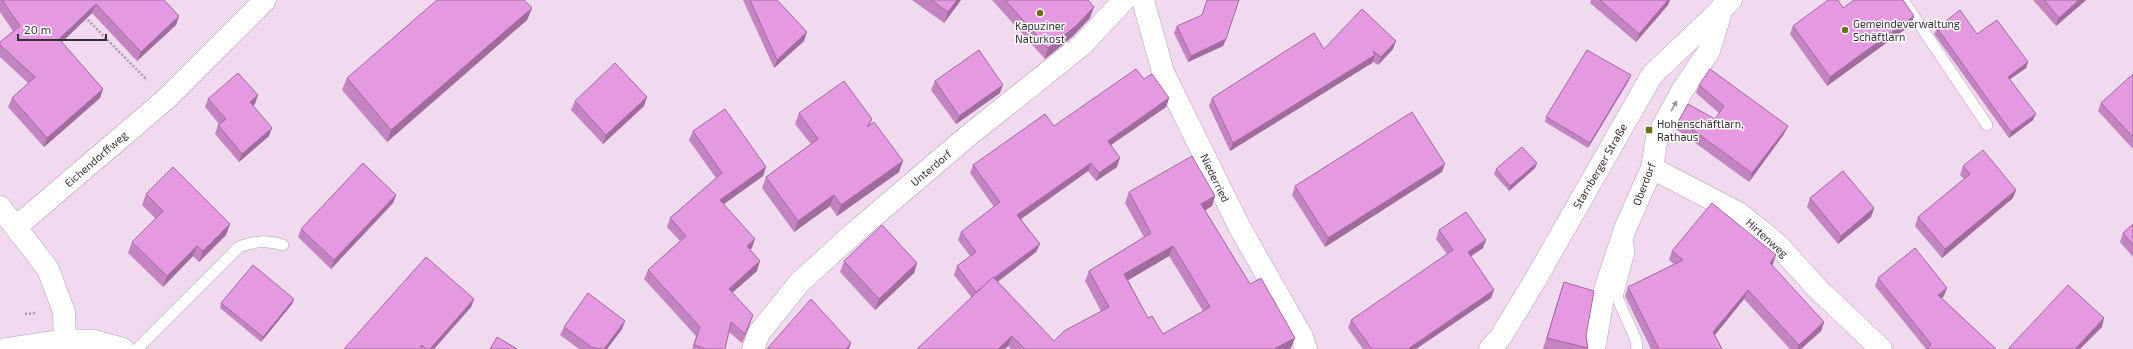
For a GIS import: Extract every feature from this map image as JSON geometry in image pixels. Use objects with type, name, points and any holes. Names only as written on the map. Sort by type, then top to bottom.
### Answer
[{"type":"street","name":"Eichendorffweg","points":[[16,227],[165,100],[265,0]]},
{"type":"street","name":"Unterdorf","points":[[753,349],[759,333],[800,282],[854,233],[970,135],[1082,44],[1124,0]]},
{"type":"street","name":"Niederried","points":[[1143,0],[1163,72],[1240,228],[1302,337],[1306,349]]},
{"type":"street","name":"Oberdorf","points":[[1594,349],[1604,293],[1625,229],[1652,168],[1657,137],[1682,91],[1709,52],[1727,3]]},
{"type":"street","name":"Starnberger Straße","points":[[1490,349],[1500,338],[1534,282],[1652,74],[1727,3]]},
{"type":"street","name":"Hirtenweg","points":[[1652,168],[1740,214],[1777,244],[1817,288],[1881,349]]},
{"type":"street","points":[[0,207],[48,269],[64,312],[65,340]]},
{"type":"street","points":[[6,349],[65,340],[95,341],[123,349]]},
{"type":"lane","points":[[1903,0],[1987,126]]},
{"type":"lane","points":[[1625,229],[1629,252],[1617,297],[1636,340],[1638,349]]},
{"type":"lane","points":[[137,349],[239,247],[255,241],[268,240],[283,244]]},
{"type":"path","points":[[79,11],[165,100]]},
{"type":"building","points":[[2,0],[164,0],[179,16],[141,52],[96,4],[59,39],[103,89],[47,138],[12,98],[35,77],[0,45],[0,42],[20,26]]},
{"type":"building","points":[[437,0],[524,0],[532,8],[391,130],[347,78]]},
{"type":"building","points":[[750,0],[777,0],[807,32],[777,60]]},
{"type":"building","points":[[931,0],[957,0],[948,12]]},
{"type":"building","points":[[1005,0],[1088,0],[1094,7],[1077,25],[1048,48]]},
{"type":"building","points":[[1207,0],[1239,0],[1226,39],[1191,56],[1177,26],[1202,15]]},
{"type":"building","points":[[1600,0],[1668,0],[1639,34]]},
{"type":"building","points":[[1828,0],[1838,0],[1843,8],[1854,0],[1903,0],[1914,16],[1830,77],[1793,26]]},
{"type":"building","points":[[2044,0],[2079,0],[2059,18]]},
{"type":"building","points":[[1362,9],[1396,41],[1381,57],[1373,51],[1375,55],[1233,143],[1212,98],[1314,33],[1324,49]]},
{"type":"building","points":[[1960,10],[1977,34],[1997,20],[2028,62],[2008,77],[2036,114],[2011,132],[1937,28]]},
{"type":"building","points":[[979,50],[1003,85],[959,116],[935,81]]},
{"type":"building","points":[[1587,50],[1631,75],[1590,143],[1546,117]]},
{"type":"building","points":[[615,63],[647,97],[606,135],[575,101]]},
{"type":"building","points":[[1136,69],[1144,79],[1152,74],[1169,98],[1108,141],[1120,158],[1099,173],[1091,163],[1017,215],[1040,244],[994,278],[993,277],[976,292],[957,266],[976,252],[961,232],[1000,202],[973,165],[1045,114],[1054,126]]},
{"type":"building","points":[[1710,69],[1788,126],[1752,173],[1679,120],[1688,104],[1715,119],[1724,106],[1699,85]]},
{"type":"building","points":[[238,73],[258,95],[250,102],[272,128],[242,154],[218,125],[226,119],[208,99]]},
{"type":"building","points":[[2133,74],[2133,137],[2101,103]]},
{"type":"building","points":[[844,81],[872,119],[867,127],[874,122],[903,161],[841,205],[834,195],[798,221],[766,177],[818,139],[799,113]]},
{"type":"building","points":[[725,109],[766,167],[720,200],[755,239],[747,246],[760,261],[729,289],[753,315],[745,334],[731,322],[725,349],[706,349],[694,345],[700,327],[648,270],[686,236],[670,218],[722,173],[693,131]]},
{"type":"building","points":[[1412,112],[1445,164],[1328,238],[1295,186]]},
{"type":"building","points":[[1522,147],[1537,163],[1510,186],[1496,169]]},
{"type":"building","points":[[1983,150],[2016,190],[1945,249],[1918,217],[1970,174],[1963,166]]},
{"type":"building","points":[[1192,156],[1215,196],[1201,204],[1250,284],[1261,278],[1295,338],[1274,349],[1025,349],[1012,336],[998,349],[917,349],[993,277],[1054,341],[1064,331],[1109,307],[1089,271],[1151,233],[1129,192]],"holes":[[[1173,246],[1210,307],[1163,334],[1152,316],[1148,318],[1124,274]]]},
{"type":"building","points":[[363,163],[396,195],[334,260],[301,229]]},
{"type":"building","points":[[173,167],[230,224],[203,251],[197,246],[167,276],[132,242],[163,211],[146,194]]},
{"type":"building","points":[[1843,171],[1874,208],[1841,236],[1810,198]]},
{"type":"building","points":[[1712,203],[1776,255],[1770,263],[1824,322],[1799,345],[1748,290],[1713,332],[1722,349],[1659,349],[1628,287],[1683,260],[1672,251]]},
{"type":"building","points":[[1466,212],[1486,240],[1468,252],[1494,290],[1408,349],[1372,349],[1351,320],[1453,250],[1439,230]]},
{"type":"building","points":[[2133,224],[2133,245],[2123,233]]},
{"type":"building","points":[[882,225],[917,263],[879,299],[844,261]]},
{"type":"building","points":[[1915,248],[1947,288],[1938,295],[1996,349],[1927,349],[1931,344],[1878,278]]},
{"type":"building","points":[[426,257],[474,299],[430,349],[426,349],[422,345],[419,349],[344,349]]},
{"type":"building","points":[[253,265],[294,299],[263,337],[221,303]]},
{"type":"building","points":[[1564,282],[1594,291],[1586,336],[1588,348],[1547,338]]},
{"type":"building","points":[[2068,285],[2104,318],[2075,349],[2008,349]]},
{"type":"building","points":[[588,293],[625,321],[604,349],[593,348],[564,327]]},
{"type":"building","points":[[811,299],[851,343],[846,349],[767,349]]},
{"type":"building","points":[[497,337],[517,349],[490,349]]},
{"type":"place","name":"Kapuziner Naturkost","points":[[1040,13]]},
{"type":"place","name":"Gemeindeverwaltung Schäftlarn","points":[[1845,30]]},
{"type":"place","name":"Hohenschäftlarn, Rathaus","points":[[1649,130]]}]
